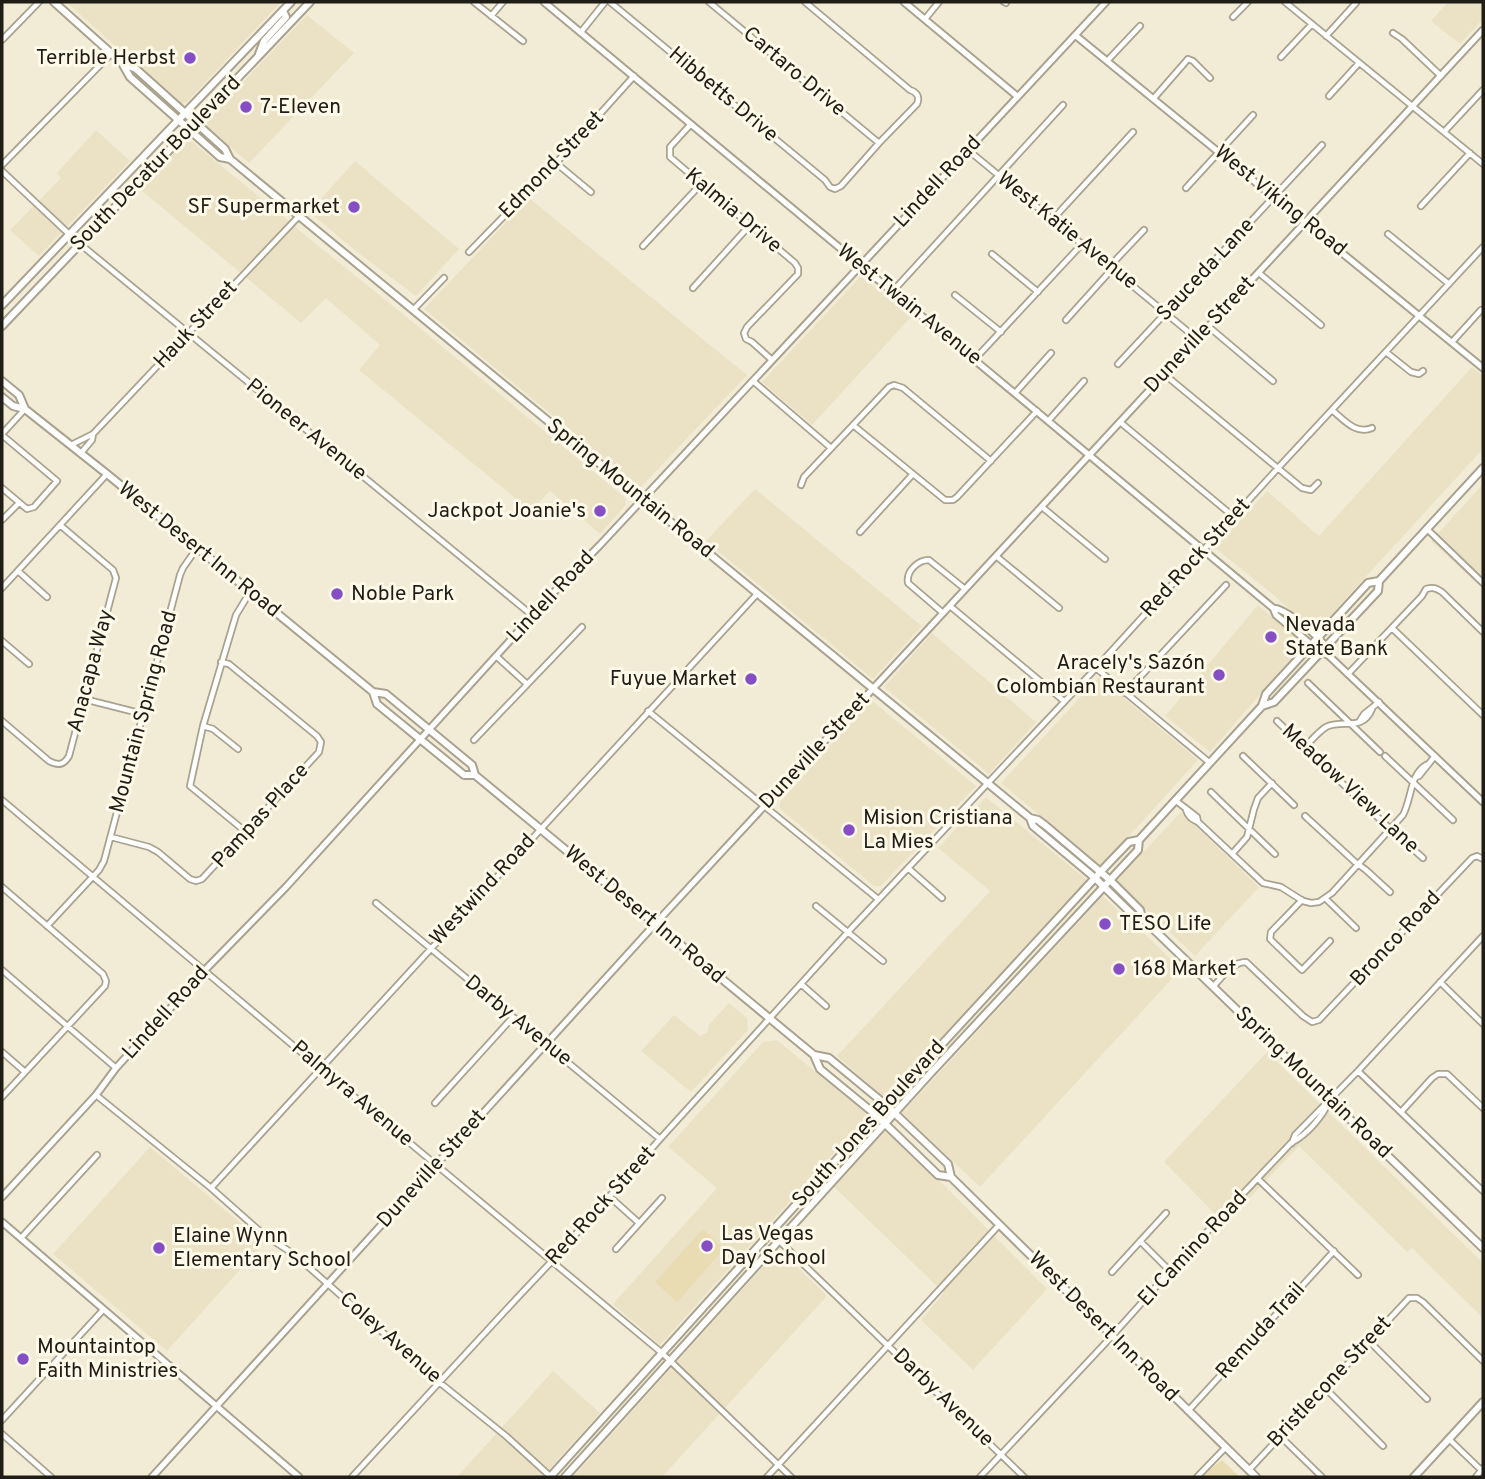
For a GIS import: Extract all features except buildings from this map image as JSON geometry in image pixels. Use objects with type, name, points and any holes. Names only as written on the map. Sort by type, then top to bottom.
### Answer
[{"type":"main road","name":"Spring Mountain Road","points":[[54,2],[122,64],[130,77],[188,130],[220,157],[230,159]]},
{"type":"main road","name":"South Decatur Boulevard","points":[[2,304],[291,2]]},
{"type":"main road","points":[[302,10],[303,2]]},
{"type":"main road","name":"South Decatur Boulevard","points":[[2,326],[310,2]]},
{"type":"main road","points":[[259,56],[264,41],[286,17],[283,10]]},
{"type":"main road","name":"Spring Mountain Road","points":[[122,64],[136,69],[225,149],[230,159],[988,783],[1030,818],[1033,826],[1098,875],[1110,880],[1140,910],[1142,918]]},
{"type":"main road","name":"West Desert Inn Road","points":[[2,381],[19,395],[25,409]]},
{"type":"main road","name":"West Desert Inn Road","points":[[2,397],[13,406],[25,409],[107,474],[373,692],[386,694],[472,765],[475,775],[769,1019],[814,1055],[829,1058],[886,1105],[948,1164],[951,1177],[1256,1477]]},
{"type":"main road","name":"South Jones Boulevard","points":[[1262,706],[1275,702],[1378,591],[1379,581],[1483,468]]},
{"type":"main road","name":"South Jones Boulevard","points":[[565,1477],[894,1112],[1138,850],[1139,840],[1262,706],[1266,694],[1368,583],[1379,581]]},
{"type":"main road","name":"West Desert Inn Road","points":[[373,692],[377,704],[420,740],[464,775],[475,775]]},
{"type":"main road","name":"South Jones Boulevard","points":[[551,1477],[876,1115],[1129,842],[1139,840]]},
{"type":"main road","name":"Spring Mountain Road","points":[[1098,875],[1104,887],[1134,916],[1142,918],[1483,1248]]},
{"type":"main road","points":[[985,997],[996,1002]]},
{"type":"main road","name":"West Desert Inn Road","points":[[814,1055],[820,1069],[885,1123],[938,1175],[951,1177]]},
{"type":"main road","points":[[1414,1477],[1483,1402]]},
{"type":"street","points":[[2,40],[39,2]]},
{"type":"street","points":[[474,2],[523,41]]},
{"type":"street","points":[[491,16],[503,2]]},
{"type":"street","name":"West Twain Avenue","points":[[544,2],[1273,608],[1276,615],[1320,652],[1328,655],[1483,802]]},
{"type":"street","points":[[581,32],[608,2]]},
{"type":"street","name":"Hibbetts Drive","points":[[608,2],[825,180],[830,187],[835,189],[841,186],[879,143]]},
{"type":"street","name":"Cartaro Drive","points":[[709,2],[879,143]]},
{"type":"street","points":[[805,2],[915,92],[917,104],[879,143]]},
{"type":"street","points":[[904,2],[1017,96]]},
{"type":"street","points":[[925,19],[939,2]]},
{"type":"street","name":"Lindell Road","points":[[2,1197],[205,970],[286,887],[533,616],[1106,2]]},
{"type":"street","points":[[1233,18],[1248,2]]},
{"type":"street","points":[[1284,2],[1483,164]]},
{"type":"street","points":[[1326,36],[1356,2]]},
{"type":"street","points":[[1281,57],[1312,24]]},
{"type":"street","points":[[1108,61],[1140,26]]},
{"type":"street","name":"Duneville Street","points":[[152,1477],[655,924],[1483,30]]},
{"type":"street","points":[[1393,33],[1441,76]]},
{"type":"street","name":"West Viking Road","points":[[1075,35],[1483,368]]},
{"type":"street","points":[[2,165],[111,54]]},
{"type":"street","points":[[1154,98],[1188,59],[1210,78]]},
{"type":"street","points":[[1329,96],[1359,63]]},
{"type":"street","name":"Edmond Street","points":[[469,252],[634,76]]},
{"type":"street","points":[[1444,132],[1483,90]]},
{"type":"street","points":[[893,291],[1063,106]]},
{"type":"street","points":[[1186,188],[1253,115]]},
{"type":"street","name":"Kalmia Drive","points":[[692,124],[673,143],[669,153],[673,162],[798,268],[798,274],[744,333],[746,339],[772,360]]},
{"type":"street","points":[[1053,219],[1133,132]]},
{"type":"street","name":"Sauceda Lane","points":[[1118,364],[1322,145]]},
{"type":"street","name":"West Katie Avenue","points":[[968,150],[1198,339]]},
{"type":"street","points":[[1421,206],[1470,153]]},
{"type":"street","points":[[555,163],[591,192]]},
{"type":"street","points":[[2,171],[69,234]]},
{"type":"street","points":[[643,246],[701,184]]},
{"type":"street","name":"Hauk Street","points":[[70,445],[93,434],[299,216]]},
{"type":"street","points":[[693,288],[750,225]]},
{"type":"street","points":[[1066,320],[1144,229]]},
{"type":"street","points":[[1388,234],[1449,284]]},
{"type":"street","points":[[975,359],[1083,243]]},
{"type":"street","name":"Pioneer Avenue","points":[[80,244],[533,616]]},
{"type":"street","name":"Red Rock Street","points":[[352,1477],[552,1261],[848,932],[1096,668],[1483,247]]},
{"type":"street","points":[[992,254],[1038,292]]},
{"type":"street","points":[[1259,273],[1321,325]]},
{"type":"street","points":[[413,310],[444,278]]},
{"type":"street","points":[[955,295],[1000,332]]},
{"type":"street","points":[[1452,342],[1481,310]]},
{"type":"street","points":[[1209,327],[1273,381]]},
{"type":"street","points":[[1386,352],[1411,372],[1419,374],[1423,371]]},
{"type":"street","points":[[1016,392],[1051,353]]},
{"type":"street","points":[[1164,374],[1303,488],[1311,490],[1318,483]]},
{"type":"street","points":[[752,381],[831,448]]},
{"type":"street","points":[[1049,420],[1084,381]]},
{"type":"street","points":[[800,485],[831,448],[889,387],[894,385],[903,388],[991,461]]},
{"type":"street","points":[[2,488],[27,509],[34,508],[57,481],[2,434],[25,409]]},
{"type":"street","points":[[1332,410],[1356,429],[1365,431],[1372,428]]},
{"type":"street","points":[[853,425],[945,500],[949,500],[957,497],[1038,411]]},
{"type":"street","points":[[1120,422],[1234,517]]},
{"type":"street","name":"Hauk Street","points":[[80,453],[92,440],[93,434]]},
{"type":"street","points":[[2,588],[107,474]]},
{"type":"street","points":[[860,532],[913,474]]},
{"type":"street","points":[[2,520],[19,503]]},
{"type":"street","points":[[1042,507],[1105,559]]},
{"type":"street","name":"Anacapa Way","points":[[2,721],[49,761],[61,764],[69,756],[116,578],[113,570],[60,526]]},
{"type":"street","points":[[1426,529],[1483,583]]},
{"type":"street","name":"Mountain Spring Road","points":[[47,926],[93,877],[104,860],[180,575],[197,548]]},
{"type":"street","points":[[996,556],[1059,608]]},
{"type":"street","points":[[943,613],[908,583],[908,574],[920,561],[929,560],[965,589]]},
{"type":"street","points":[[18,571],[47,597]]},
{"type":"street","points":[[1125,693],[1226,585]]},
{"type":"street","points":[[1348,674],[1426,589],[1442,592],[1483,632]]},
{"type":"street","points":[[246,832],[190,786],[221,662],[236,615],[250,592]]},
{"type":"street","name":"Westwind Road","points":[[211,1188],[757,593]]},
{"type":"street","points":[[950,606],[1065,701]]},
{"type":"street","name":"West Twain Avenue","points":[[1273,608],[1281,609],[1326,646]]},
{"type":"street","points":[[474,740],[582,627]]},
{"type":"street","points":[[1392,628],[1483,715]]},
{"type":"street","points":[[2,641],[29,664]]},
{"type":"street","points":[[1326,646],[1328,655]]},
{"type":"street","points":[[496,656],[527,684]]},
{"type":"street","name":"Pampas Place","points":[[111,837],[158,852],[190,879],[202,880],[319,752],[321,742],[317,736],[229,664],[221,662]]},
{"type":"street","points":[[1096,668],[1210,763]]},
{"type":"street","points":[[1308,683],[1380,751]]},
{"type":"street","points":[[84,699],[143,714]]},
{"type":"street","points":[[1305,747],[1328,726],[1359,722],[1364,714],[1379,702]]},
{"type":"street","points":[[648,711],[878,900]]},
{"type":"street","name":"Meadow View Lane","points":[[1277,721],[1423,858]]},
{"type":"street","points":[[203,726],[213,729],[238,749]]},
{"type":"street","points":[[1243,756],[1294,805]]},
{"type":"street","points":[[1385,756],[1414,779],[1453,820]]},
{"type":"street","points":[[1175,800],[1186,810],[1190,810],[1198,822],[1264,883],[1281,887],[1302,900],[1318,902],[1359,865],[1403,815],[1416,774],[1435,756]]},
{"type":"street","points":[[1232,854],[1247,837],[1258,798],[1272,783]]},
{"type":"street","points":[[1211,792],[1275,854]]},
{"type":"street","name":"Palmyra Avenue","points":[[2,800],[662,1353],[791,1477]]},
{"type":"street","points":[[1306,816],[1390,892]]},
{"type":"street","name":"Bronco Road","points":[[1213,987],[1239,962],[1246,962],[1303,1016],[1316,1022],[1327,1014],[1472,858],[1477,856],[1483,859]]},
{"type":"street","points":[[908,868],[942,898]]},
{"type":"street","points":[[2,887],[103,974],[106,981],[105,986],[2,1097]]},
{"type":"street","points":[[1325,898],[1356,928]]},
{"type":"street","points":[[1302,900],[1271,932],[1270,939],[1302,970],[1330,941]]},
{"type":"street","name":"Darby Avenue","points":[[376,903],[660,1139]]},
{"type":"street","points":[[816,906],[883,961]]},
{"type":"street","name":"El Camino Road","points":[[980,1477],[1170,1271],[1291,1143],[1300,1138],[1324,1112],[1330,1100],[1483,936]]},
{"type":"street","points":[[2,970],[116,1068]]},
{"type":"street","points":[[1440,982],[1483,1024]]},
{"type":"street","points":[[801,984],[826,1006]]},
{"type":"street","points":[[435,1103],[513,1017]]},
{"type":"street","points":[[2,1052],[25,1072]]},
{"type":"street","points":[[1358,1071],[1483,1191]]},
{"type":"street","points":[[1401,1112],[1432,1078],[1442,1073],[1447,1074],[1483,1108]]},
{"type":"street","name":"Coley Avenue","points":[[96,1095],[263,1234],[295,1255],[551,1477]]},
{"type":"street","points":[[21,1238],[97,1155]]},
{"type":"street","points":[[1258,1179],[1358,1275]]},
{"type":"street","points":[[610,1197],[639,1223]]},
{"type":"street","points":[[616,1249],[662,1198]]},
{"type":"street","points":[[1112,1272],[1166,1213]]},
{"type":"street","points":[[2,1222],[299,1477]]},
{"type":"street","points":[[767,1477],[999,1225]]},
{"type":"street","name":"Darby Avenue","points":[[771,1232],[1024,1477]]},
{"type":"street","points":[[1140,1241],[1170,1271]]},
{"type":"street","name":"Remuda Trail","points":[[1188,1410],[1334,1251]]},
{"type":"street","name":"Bristlecone Street","points":[[1249,1470],[1404,1302],[1414,1297],[1483,1362]]},
{"type":"street","points":[[2,1420],[103,1310]]},
{"type":"street","points":[[1369,1341],[1427,1399]]},
{"type":"street","points":[[1325,1388],[1383,1446]]},
{"type":"street","points":[[2,1434],[51,1477]]},
{"type":"street","points":[[1280,1436],[1322,1477]]},
{"type":"street","points":[[1449,1439],[1482,1469],[1476,1477]]},
{"type":"street","points":[[1197,1477],[1225,1448]]},
{"type":"shaded area","points":[[66,2],[281,2],[187,102],[182,104]]},
{"type":"shaded area","points":[[1448,2],[1483,2],[1483,19],[1460,44],[1431,21]]},
{"type":"shaded area","points":[[307,15],[354,53],[249,163],[207,127],[206,121]]},
{"type":"shaded area","points":[[96,130],[130,161],[39,256],[10,230],[61,178],[57,173]]},
{"type":"shaded area","points":[[187,142],[192,142],[245,185],[624,497],[625,506],[600,534],[550,491],[531,511],[359,370],[380,345],[326,298],[301,323],[141,190]]},
{"type":"shaded area","points":[[355,161],[459,249],[416,296],[309,212]]},
{"type":"shaded area","points":[[529,198],[747,375],[640,488],[424,309]]},
{"type":"shaded area","points":[[861,276],[911,317],[812,425],[762,382]]},
{"type":"shaded area","points":[[1472,367],[1483,376],[1483,449],[1315,632],[1215,548],[1267,491],[1319,536]]},
{"type":"shaded area","points":[[1483,484],[1483,582],[1480,586],[1431,541]]},
{"type":"shaded area","points":[[755,489],[922,626],[873,679],[706,541]]},
{"type":"shaded area","points":[[1258,605],[1304,644],[1210,752],[1165,716]]},
{"type":"shaded area","points":[[932,633],[1036,722],[989,774],[884,687]]},
{"type":"shaded area","points":[[1099,677],[1198,760],[1101,867],[1001,783]]},
{"type":"shaded area","points":[[871,700],[976,786],[881,886],[874,886],[780,809],[780,802]]},
{"type":"shaded area","points":[[986,797],[1087,880],[885,1098],[837,1056],[990,891],[938,848]]},
{"type":"shaded area","points":[[1181,812],[1259,887],[1195,956],[1116,881]]},
{"type":"shaded area","points":[[1103,896],[1181,969],[980,1187],[902,1113]]},
{"type":"shaded area","points":[[729,1003],[747,1018],[748,1030],[691,1092],[641,1051],[674,1015],[700,1036],[708,1032],[708,1026]]},
{"type":"shaded area","name":"Las Vegas Day School","points":[[777,1040],[868,1115],[660,1345],[613,1304],[717,1188],[668,1147],[763,1042]]},
{"type":"shaded area","points":[[1267,1052],[1483,1263],[1483,1318],[1412,1248],[1407,1252],[1299,1146],[1225,1224],[1164,1162]]},
{"type":"shaded area","points":[[887,1128],[1047,1289],[973,1370],[921,1320],[944,1293],[834,1187]]},
{"type":"shaded area","name":"Elaine Wynn Elementary School","points":[[150,1147],[264,1243],[167,1351],[53,1254]]},
{"type":"shaded area","points":[[703,1229],[724,1249],[677,1302],[655,1282]]},
{"type":"shaded area","points":[[779,1249],[827,1296],[662,1477],[573,1477]]},
{"type":"shaded area","points":[[553,1371],[600,1413],[542,1477],[457,1477]]},
{"type":"shaded area","points":[[1222,1460],[1240,1477],[1200,1477]]},
{"type":"place","name":"Terrible Herbst","points":[[190,58]]},
{"type":"place","name":"7-Eleven","points":[[246,107]]},
{"type":"place","name":"SF Supermarket","points":[[354,207]]},
{"type":"place","name":"Jackpot Joanie's","points":[[600,511]]},
{"type":"place","name":"Noble Park","points":[[337,594]]},
{"type":"place","name":"Nevada State Bank","points":[[1271,637]]},
{"type":"place","name":"Aracely's Sazón Colombian Restaurant","points":[[1219,675]]},
{"type":"place","name":"Fuyue Market","points":[[751,679]]},
{"type":"place","name":"Mision Cristiana La Mies","points":[[849,830]]},
{"type":"place","name":"TESO Life","points":[[1105,924]]},
{"type":"place","name":"168 Market","points":[[1119,969]]},
{"type":"place","name":"Las Vegas Day School","points":[[707,1246]]},
{"type":"place","name":"Elaine Wynn Elementary School","points":[[159,1248]]},
{"type":"place","name":"Mountaintop Faith Ministries","points":[[23,1359]]}]
